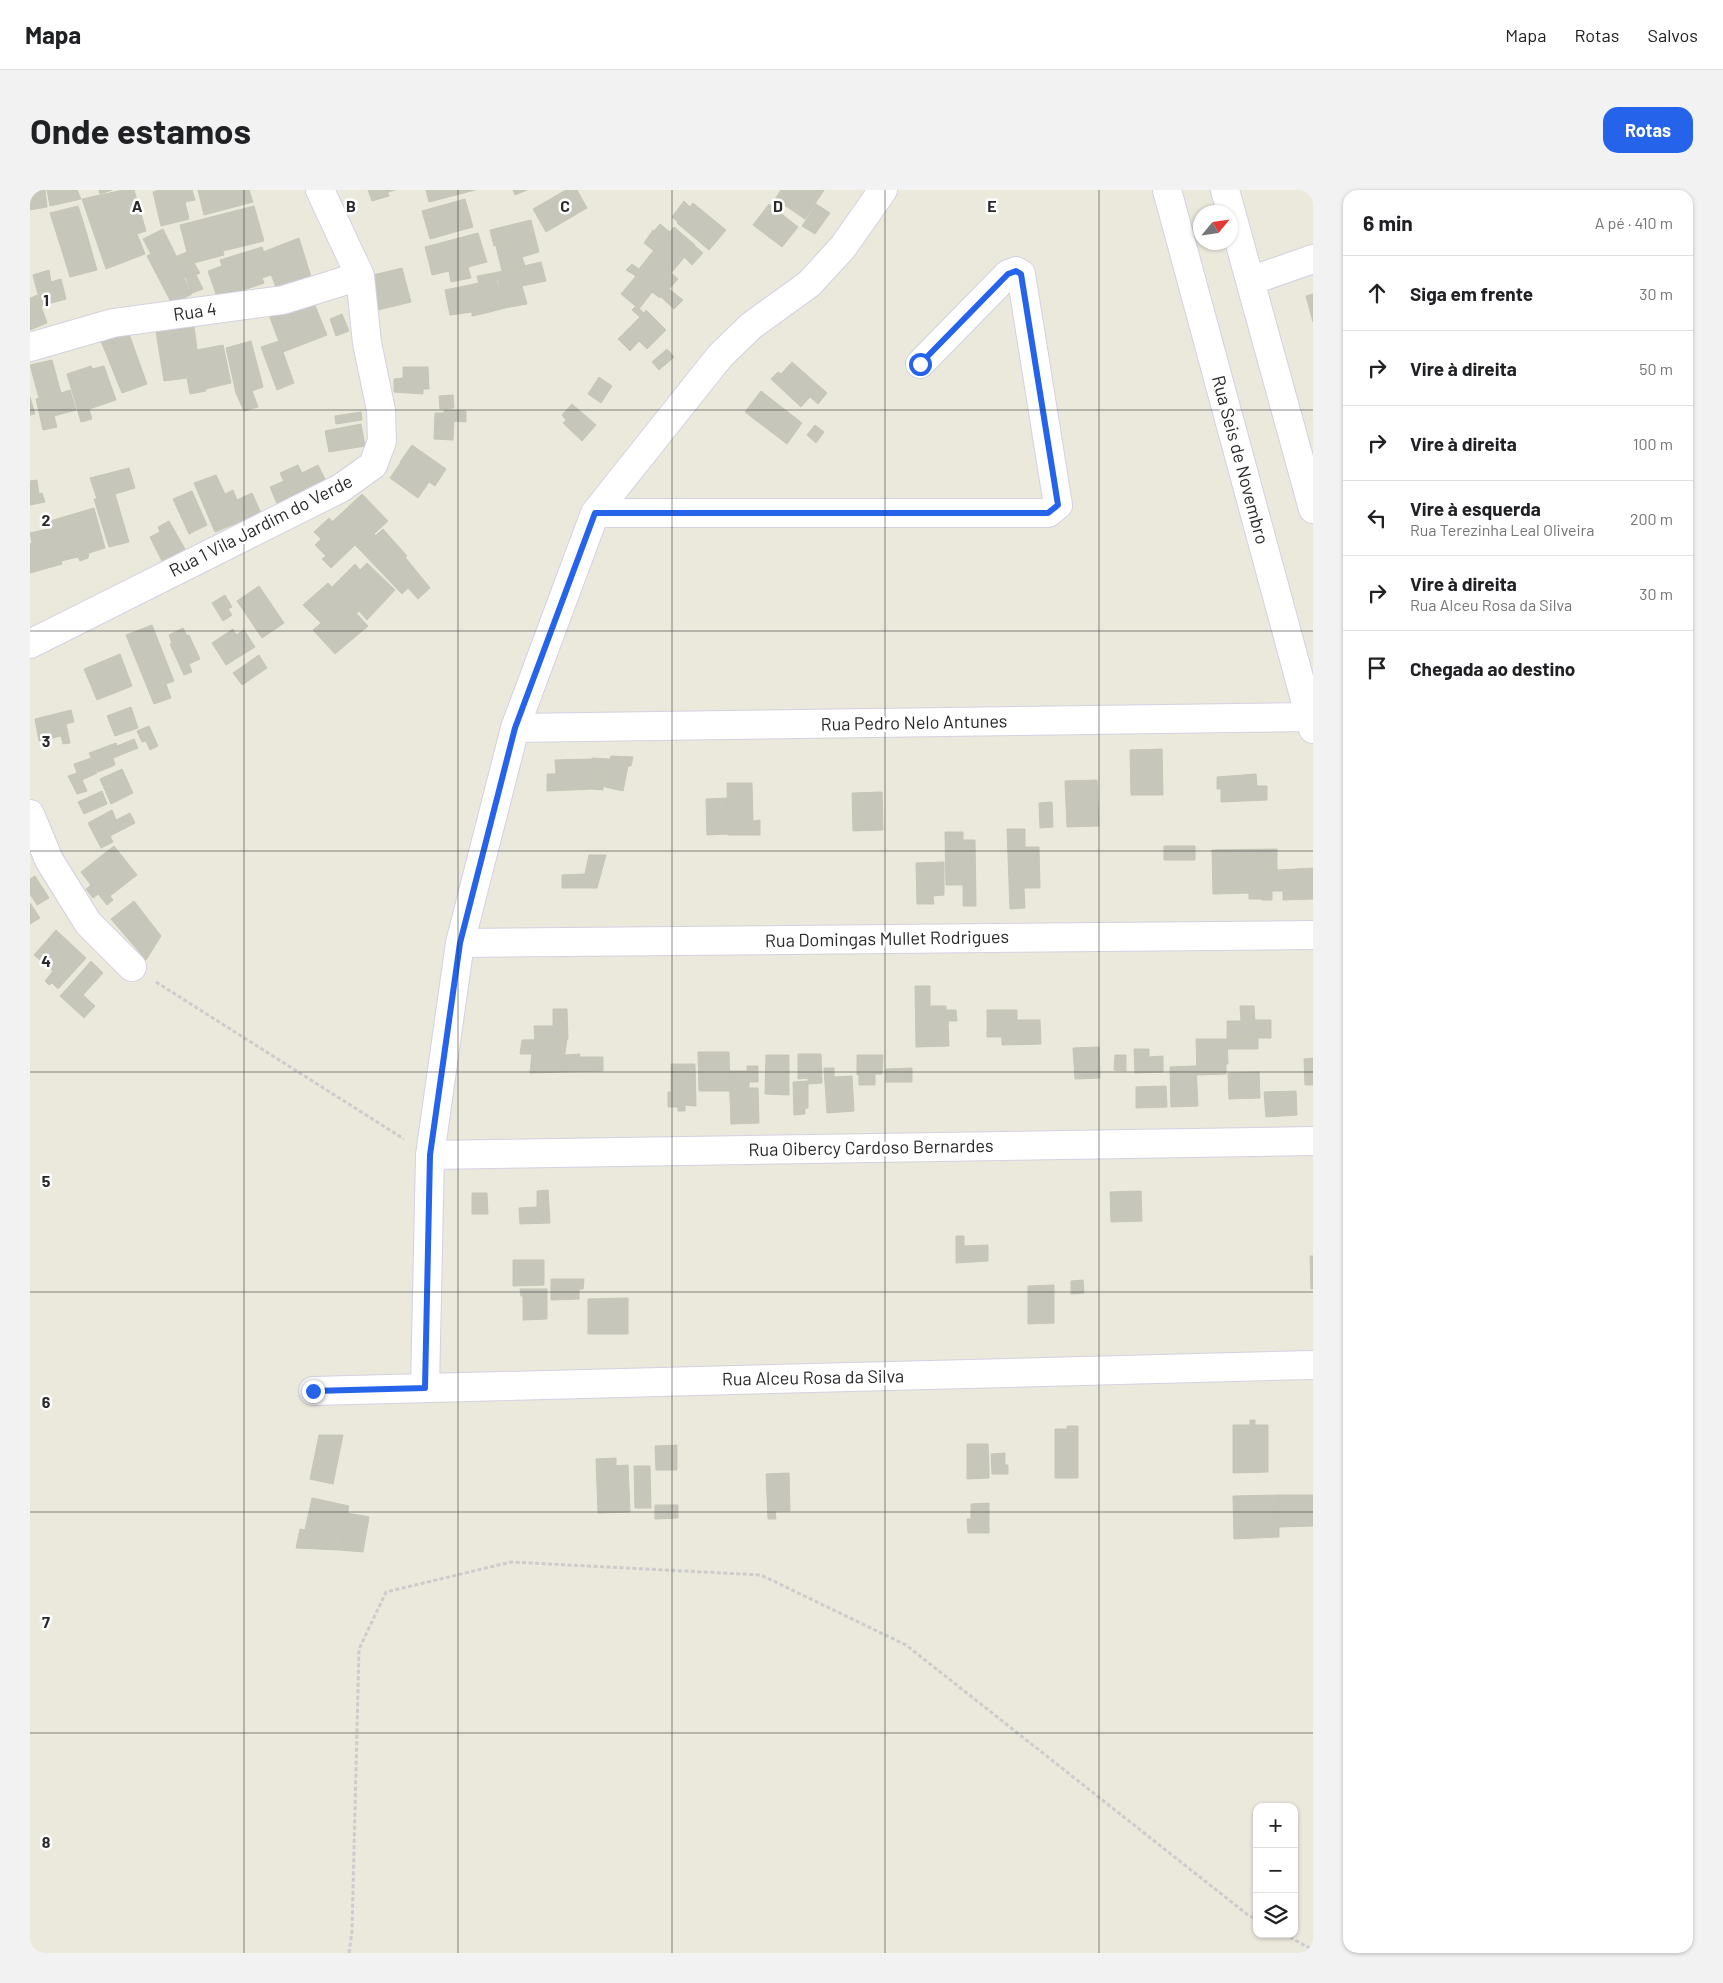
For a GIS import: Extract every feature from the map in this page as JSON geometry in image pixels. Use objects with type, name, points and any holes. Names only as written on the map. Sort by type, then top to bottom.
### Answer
[{"type":"street","name":"Rua 1 Vila Jardim do Verde","points":[[30,643],[341,488],[373,465],[382,441],[380,410],[367,343],[360,276],[320,190]]},
{"type":"street","points":[[425,1388],[430,1155],[460,943],[515,728],[595,513],[720,356],[751,326],[809,284],[843,247],[883,190]]},
{"type":"street","name":"Rua Seis de Novembro","points":[[1167,190],[1312,721]]},
{"type":"street","points":[[1225,190],[1312,502]]},
{"type":"street","points":[[1250,281],[1313,259]]},
{"type":"street","points":[[595,513],[1048,513],[1058,505],[1021,274],[1016,271],[1008,274],[920,364]]},
{"type":"street","name":"Rua 4","points":[[30,347],[113,323],[283,300],[360,276]]},
{"type":"street","name":"Rua Pedro Nelo Antunes","points":[[515,728],[1312,721]]},
{"type":"street","points":[[30,814],[49,860],[88,923],[132,967]]},
{"type":"street","name":"Rua Domingas Mullet Rodrigues","points":[[460,943],[1313,935]]},
{"type":"street","name":"Rua Oibercy Cardoso Bernardes","points":[[430,1155],[1313,1141]]},
{"type":"street","name":"Rua Alceu Rosa da Silva","points":[[313,1391],[1313,1365]]},
{"type":"path","points":[[132,967],[232,1028],[430,1155]]},
{"type":"path","points":[[349,1953],[352,1931],[360,1649],[386,1592],[511,1562],[761,1575],[906,1645],[1253,1917]]},
{"type":"path","points":[[1291,1938],[1313,1950]]},
{"type":"building","points":[[30,190],[45,190],[47,207],[30,210]]},
{"type":"building","points":[[47,190],[77,190],[81,199],[50,206]]},
{"type":"building","points":[[99,190],[112,190],[100,194]]},
{"type":"building","points":[[123,190],[134,190],[146,231],[137,234],[145,254],[106,269],[82,199]]},
{"type":"building","points":[[160,190],[192,190],[195,200],[185,202],[189,219],[161,226],[153,192]]},
{"type":"building","points":[[198,190],[249,190],[253,202],[204,215]]},
{"type":"building","points":[[368,190],[395,190],[388,192],[389,196],[372,201]]},
{"type":"building","points":[[426,190],[475,190],[429,202]]},
{"type":"building","points":[[513,190],[527,190],[515,195]]},
{"type":"building","points":[[566,190],[577,190],[587,208],[546,232],[533,209]]},
{"type":"building","points":[[781,190],[824,190],[805,219],[775,199]]},
{"type":"building","points":[[465,199],[473,227],[430,239],[422,211]]},
{"type":"building","points":[[684,201],[690,207],[678,222],[672,217]]},
{"type":"building","points":[[693,203],[726,230],[709,250],[677,223]]},
{"type":"building","points":[[769,204],[798,227],[782,247],[753,225]]},
{"type":"building","points":[[816,204],[830,213],[815,234],[802,226]]},
{"type":"building","points":[[78,206],[86,231],[81,233],[86,249],[81,251],[82,254],[69,258],[66,250],[62,251],[50,213]]},
{"type":"building","points":[[254,206],[264,241],[223,251],[224,255],[190,264],[180,225]]},
{"type":"building","points":[[531,220],[535,236],[494,246],[490,230]]},
{"type":"building","points":[[660,224],[670,232],[654,251],[644,243]]},
{"type":"building","points":[[674,227],[695,245],[671,273],[650,255]]},
{"type":"building","points":[[163,229],[186,276],[184,278],[192,294],[172,304],[147,256],[151,254],[143,239]]},
{"type":"building","points":[[86,231],[97,270],[70,277],[62,251],[66,250],[69,258],[82,254],[81,251],[86,249],[81,233]]},
{"type":"building","points":[[478,233],[487,262],[468,267],[471,278],[451,282],[449,271],[432,275],[425,247]]},
{"type":"building","points":[[535,236],[539,252],[522,257],[525,266],[502,271],[496,246]]},
{"type":"building","points":[[299,238],[312,280],[278,293],[263,252]]},
{"type":"building","points":[[694,245],[703,253],[692,265],[684,257]]},
{"type":"building","points":[[262,247],[271,275],[262,278],[264,283],[232,294],[220,260]]},
{"type":"building","points":[[187,252],[190,264],[194,263],[200,273],[196,275],[203,289],[192,293],[177,256]]},
{"type":"building","points":[[650,255],[678,279],[669,289],[683,300],[674,309],[661,297],[652,292],[639,309],[621,294],[636,276],[626,270],[632,264],[639,269]]},
{"type":"building","points":[[541,262],[546,281],[522,286],[527,304],[504,308],[498,280],[496,281],[494,273]]},
{"type":"building","points":[[222,266],[231,292],[217,297],[208,271]]},
{"type":"building","points":[[402,268],[411,302],[378,310],[369,276]]},
{"type":"building","points":[[49,270],[51,282],[61,279],[66,299],[41,306],[33,275]]},
{"type":"building","points":[[494,273],[505,308],[486,313],[477,276]]},
{"type":"building","points":[[479,283],[486,313],[472,316],[472,312],[450,315],[445,290]]},
{"type":"building","points":[[1313,294],[1313,322],[1306,296]]},
{"type":"building","points":[[37,295],[47,323],[30,330],[30,297]]},
{"type":"building","points":[[312,298],[327,335],[283,352],[269,315]]},
{"type":"building","points":[[636,306],[644,313],[646,310],[666,330],[647,349],[639,341],[630,351],[618,339],[640,317],[632,310]]},
{"type":"building","points":[[342,314],[349,331],[336,336],[330,319]]},
{"type":"building","points":[[194,326],[206,391],[190,394],[187,378],[164,381],[156,332]]},
{"type":"building","points":[[129,334],[147,384],[122,393],[101,341]]},
{"type":"building","points":[[251,341],[263,387],[252,391],[258,407],[244,411],[236,393],[226,348]]},
{"type":"building","points":[[279,341],[294,383],[277,390],[261,347]]},
{"type":"building","points":[[223,345],[231,383],[205,389],[197,350]]},
{"type":"building","points":[[667,349],[674,357],[659,370],[652,362]]},
{"type":"building","points":[[52,360],[61,393],[70,390],[76,410],[54,416],[57,427],[43,430],[36,399],[39,398],[30,365]]},
{"type":"building","points":[[792,362],[827,393],[818,404],[810,397],[801,407],[771,379],[778,372],[781,374]]},
{"type":"building","points":[[91,366],[92,369],[104,366],[116,400],[89,409],[92,419],[81,422],[67,374]]},
{"type":"building","points":[[403,367],[428,367],[429,389],[423,389],[423,394],[394,392],[394,379],[403,378]]},
{"type":"building","points":[[599,377],[612,386],[601,403],[588,394]]},
{"type":"building","points":[[761,391],[802,423],[787,444],[745,412]]},
{"type":"building","points":[[453,395],[454,408],[440,409],[439,396]]},
{"type":"building","points":[[30,397],[35,414],[30,415]]},
{"type":"building","points":[[572,404],[596,425],[582,441],[563,423],[566,420],[562,415]]},
{"type":"building","points":[[444,410],[466,411],[466,422],[454,421],[453,440],[434,439],[435,413],[444,413]]},
{"type":"building","points":[[361,412],[362,420],[336,424],[335,416]]},
{"type":"building","points":[[361,424],[365,446],[329,452],[325,431]]},
{"type":"building","points":[[815,425],[824,432],[816,443],[807,435]]},
{"type":"building","points":[[412,445],[446,469],[435,486],[400,462]]},
{"type":"building","points":[[401,462],[429,482],[418,498],[390,478]]},
{"type":"building","points":[[298,465],[310,489],[292,499],[280,473]]},
{"type":"building","points":[[318,465],[326,481],[310,489],[302,473]]},
{"type":"building","points":[[129,468],[135,488],[115,494],[129,542],[109,547],[94,499],[97,499],[90,478]]},
{"type":"building","points":[[216,475],[225,494],[233,490],[237,500],[252,493],[261,513],[215,532],[194,483]]},
{"type":"building","points":[[37,480],[39,494],[42,493],[45,502],[30,505],[30,481]]},
{"type":"building","points":[[284,481],[292,499],[278,506],[270,487]]},
{"type":"building","points":[[192,491],[207,525],[189,534],[173,499]]},
{"type":"building","points":[[362,494],[388,521],[374,534],[376,536],[360,550],[332,522]]},
{"type":"building","points":[[94,508],[105,548],[89,553],[88,558],[80,561],[78,557],[61,561],[50,521]]},
{"type":"building","points":[[329,518],[355,545],[331,568],[322,559],[326,556],[315,545],[321,539],[314,532]]},
{"type":"building","points":[[169,521],[185,549],[162,561],[150,537],[160,532],[158,527]]},
{"type":"building","points":[[52,528],[62,564],[30,573],[30,544],[32,543],[30,533]]},
{"type":"building","points":[[383,529],[407,556],[405,557],[430,588],[418,599],[408,588],[402,594],[360,550]]},
{"type":"building","points":[[367,563],[395,590],[367,620],[359,611],[357,613],[332,587],[355,564],[360,570]]},
{"type":"building","points":[[328,583],[368,626],[335,654],[313,630],[321,623],[303,605]]},
{"type":"building","points":[[259,586],[284,623],[262,638],[237,601]]},
{"type":"building","points":[[225,595],[232,607],[228,609],[232,615],[223,621],[212,603]]},
{"type":"building","points":[[152,625],[174,681],[166,684],[171,698],[154,704],[126,635]]},
{"type":"building","points":[[183,628],[187,636],[189,635],[200,659],[189,664],[192,672],[184,675],[170,644],[172,643],[169,635]]},
{"type":"building","points":[[233,629],[236,635],[244,630],[255,647],[226,665],[212,643]]},
{"type":"building","points":[[120,654],[132,686],[97,700],[84,669]]},
{"type":"building","points":[[259,655],[267,668],[242,685],[233,673]]},
{"type":"building","points":[[131,707],[138,728],[115,736],[107,716]]},
{"type":"building","points":[[71,710],[74,722],[66,724],[70,743],[63,744],[61,736],[39,741],[35,719]]},
{"type":"building","points":[[149,726],[158,746],[150,750],[146,741],[142,742],[137,731]]},
{"type":"building","points":[[134,739],[138,748],[113,758],[115,765],[98,772],[89,753],[116,743],[117,746]]},
{"type":"building","points":[[1162,749],[1163,795],[1131,795],[1130,750]]},
{"type":"building","points":[[611,756],[633,757],[631,766],[628,766],[623,791],[601,786],[607,760],[610,761]]},
{"type":"building","points":[[91,758],[97,773],[82,780],[87,791],[77,794],[68,776],[77,773],[74,764]]},
{"type":"building","points":[[592,758],[610,759],[610,761],[607,760],[601,786],[603,790],[592,789]]},
{"type":"building","points":[[592,759],[592,789],[547,791],[547,774],[556,774],[555,760]]},
{"type":"building","points":[[122,769],[133,793],[111,804],[100,779]]},
{"type":"building","points":[[1256,774],[1257,786],[1267,786],[1267,800],[1221,802],[1221,789],[1217,789],[1217,777]]},
{"type":"building","points":[[1097,780],[1099,826],[1067,827],[1065,781]]},
{"type":"building","points":[[727,783],[752,783],[753,821],[760,820],[760,835],[728,835]]},
{"type":"building","points":[[102,791],[107,804],[84,814],[78,802]]},
{"type":"building","points":[[882,792],[883,830],[853,831],[852,793]]},
{"type":"building","points":[[727,798],[728,834],[707,835],[706,799]]},
{"type":"building","points":[[1052,802],[1053,827],[1040,828],[1039,803]]},
{"type":"building","points":[[112,810],[116,820],[130,813],[135,823],[110,836],[113,842],[101,848],[88,823]]},
{"type":"building","points":[[1007,829],[1025,829],[1025,847],[1039,847],[1040,888],[1024,888],[1025,908],[1010,909]]},
{"type":"building","points":[[945,832],[963,832],[963,840],[975,840],[976,906],[963,906],[963,885],[946,885]]},
{"type":"building","points":[[114,846],[137,875],[110,896],[113,900],[107,905],[98,894],[93,898],[86,889],[91,885],[81,872]]},
{"type":"building","points":[[1164,846],[1195,846],[1195,860],[1164,860]]},
{"type":"building","points":[[1277,849],[1277,870],[1261,871],[1262,899],[1249,899],[1249,893],[1213,894],[1212,850]]},
{"type":"building","points":[[589,855],[606,855],[597,888],[562,888],[562,875],[585,874]]},
{"type":"building","points":[[944,862],[944,895],[933,896],[934,904],[917,904],[916,863]]},
{"type":"building","points":[[1313,868],[1313,899],[1283,900],[1283,891],[1272,891],[1272,900],[1262,900],[1261,871]]},
{"type":"building","points":[[35,876],[49,898],[37,905],[30,894],[30,879]]},
{"type":"building","points":[[134,901],[161,936],[146,960],[111,919]]},
{"type":"building","points":[[30,903],[40,918],[30,924]]},
{"type":"building","points":[[56,930],[86,958],[58,989],[52,983],[49,985],[45,981],[53,971],[34,955]]},
{"type":"building","points":[[91,961],[103,973],[83,995],[71,984]]},
{"type":"building","points":[[71,984],[95,1006],[84,1018],[60,996]]},
{"type":"building","points":[[915,986],[930,986],[930,1006],[946,1006],[946,1010],[956,1010],[957,1021],[948,1021],[949,1046],[916,1047]]},
{"type":"building","points":[[1240,1006],[1254,1006],[1256,1038],[1227,1039],[1227,1021],[1241,1021]]},
{"type":"building","points":[[553,1009],[567,1009],[568,1039],[535,1040],[534,1026],[553,1026]]},
{"type":"building","points":[[987,1010],[1017,1010],[1017,1020],[1040,1020],[1041,1044],[1002,1045],[1002,1037],[987,1037]]},
{"type":"building","points":[[1255,1020],[1271,1020],[1271,1038],[1256,1038]]},
{"type":"building","points":[[1258,1038],[1258,1049],[1228,1049],[1227,1039]]},
{"type":"building","points":[[567,1039],[562,1072],[530,1073],[532,1054],[520,1054],[522,1040]]},
{"type":"building","points":[[1196,1039],[1227,1039],[1228,1064],[1226,1064],[1226,1074],[1197,1075]]},
{"type":"building","points":[[1099,1047],[1100,1078],[1075,1079],[1073,1048]]},
{"type":"building","points":[[1134,1049],[1149,1049],[1149,1057],[1163,1056],[1163,1072],[1135,1073]]},
{"type":"building","points":[[698,1052],[729,1052],[730,1091],[699,1091]]},
{"type":"building","points":[[580,1054],[579,1057],[603,1057],[603,1071],[562,1072],[565,1055]]},
{"type":"building","points":[[798,1054],[821,1054],[822,1083],[808,1084],[808,1078],[798,1079]]},
{"type":"building","points":[[766,1055],[789,1055],[789,1095],[765,1094]]},
{"type":"building","points":[[857,1055],[883,1055],[882,1074],[875,1074],[875,1085],[859,1085]]},
{"type":"building","points":[[1115,1055],[1126,1055],[1126,1071],[1114,1070]]},
{"type":"building","points":[[1313,1058],[1313,1085],[1305,1085],[1304,1059]]},
{"type":"building","points":[[671,1064],[695,1064],[696,1106],[685,1105],[685,1111],[678,1111],[678,1107],[668,1107],[668,1092],[671,1092]]},
{"type":"building","points":[[747,1066],[758,1066],[758,1082],[749,1082],[749,1088],[758,1088],[759,1123],[731,1124],[729,1071],[747,1071]]},
{"type":"building","points":[[1196,1066],[1198,1106],[1171,1107],[1170,1067]]},
{"type":"building","points":[[824,1068],[834,1068],[834,1077],[852,1076],[854,1111],[827,1113]]},
{"type":"building","points":[[912,1068],[912,1082],[886,1082],[886,1069]]},
{"type":"building","points":[[1259,1072],[1260,1098],[1229,1099],[1228,1073]]},
{"type":"building","points":[[808,1081],[808,1108],[805,1108],[805,1114],[794,1115],[793,1082]]},
{"type":"building","points":[[1166,1086],[1167,1107],[1136,1108],[1136,1087]]},
{"type":"building","points":[[1296,1091],[1297,1115],[1266,1117],[1264,1092]]},
{"type":"building","points":[[548,1190],[550,1223],[520,1224],[519,1208],[537,1207],[537,1191]]},
{"type":"building","points":[[1141,1191],[1142,1221],[1111,1222],[1110,1192]]},
{"type":"building","points":[[472,1193],[487,1193],[488,1214],[472,1214]]},
{"type":"building","points":[[956,1236],[964,1236],[964,1246],[988,1245],[988,1261],[956,1263]]},
{"type":"building","points":[[1310,1256],[1313,1256],[1313,1289],[1311,1289]]},
{"type":"building","points":[[513,1260],[544,1260],[544,1285],[513,1286]]},
{"type":"building","points":[[551,1279],[584,1279],[583,1289],[579,1289],[579,1299],[551,1300]]},
{"type":"building","points":[[1083,1280],[1084,1293],[1071,1294],[1071,1281]]},
{"type":"building","points":[[1054,1285],[1054,1323],[1028,1324],[1028,1286]]},
{"type":"building","points":[[520,1289],[547,1289],[547,1319],[523,1320],[523,1296],[521,1296]]},
{"type":"building","points":[[628,1298],[628,1334],[588,1334],[588,1299]]},
{"type":"building","points":[[1250,1420],[1255,1420],[1255,1425],[1268,1425],[1268,1472],[1233,1473],[1233,1425],[1250,1425]]},
{"type":"building","points":[[1067,1426],[1078,1426],[1078,1478],[1055,1478],[1055,1429],[1067,1429]]},
{"type":"building","points":[[319,1435],[343,1435],[333,1484],[310,1479]]},
{"type":"building","points":[[967,1444],[988,1444],[989,1470],[967,1470]]},
{"type":"building","points":[[677,1445],[677,1470],[656,1470],[655,1446]]},
{"type":"building","points":[[1005,1453],[1005,1465],[1008,1465],[1008,1474],[992,1474],[991,1454]]},
{"type":"building","points":[[616,1458],[616,1466],[628,1465],[630,1512],[598,1513],[596,1459]]},
{"type":"building","points":[[634,1466],[650,1466],[651,1508],[635,1508]]},
{"type":"building","points":[[967,1470],[989,1470],[989,1478],[967,1479]]},
{"type":"building","points":[[789,1473],[790,1511],[775,1511],[776,1519],[768,1519],[766,1474]]},
{"type":"building","points":[[1279,1495],[1313,1495],[1313,1526],[1279,1527]]},
{"type":"building","points":[[1279,1495],[1279,1537],[1234,1539],[1233,1496]]},
{"type":"building","points":[[312,1498],[349,1506],[340,1550],[296,1548],[300,1529],[305,1530]]},
{"type":"building","points":[[989,1503],[989,1533],[968,1533],[967,1519],[971,1519],[971,1504]]},
{"type":"building","points":[[655,1505],[678,1505],[678,1518],[655,1519]]},
{"type":"building","points":[[347,1513],[369,1517],[363,1552],[340,1550]]},
{"type":"route","points":[[313,1391],[425,1388],[430,1155],[460,943],[515,728],[595,513],[1048,513],[1058,505],[1021,274],[1016,271],[1008,274],[920,364]]}]
